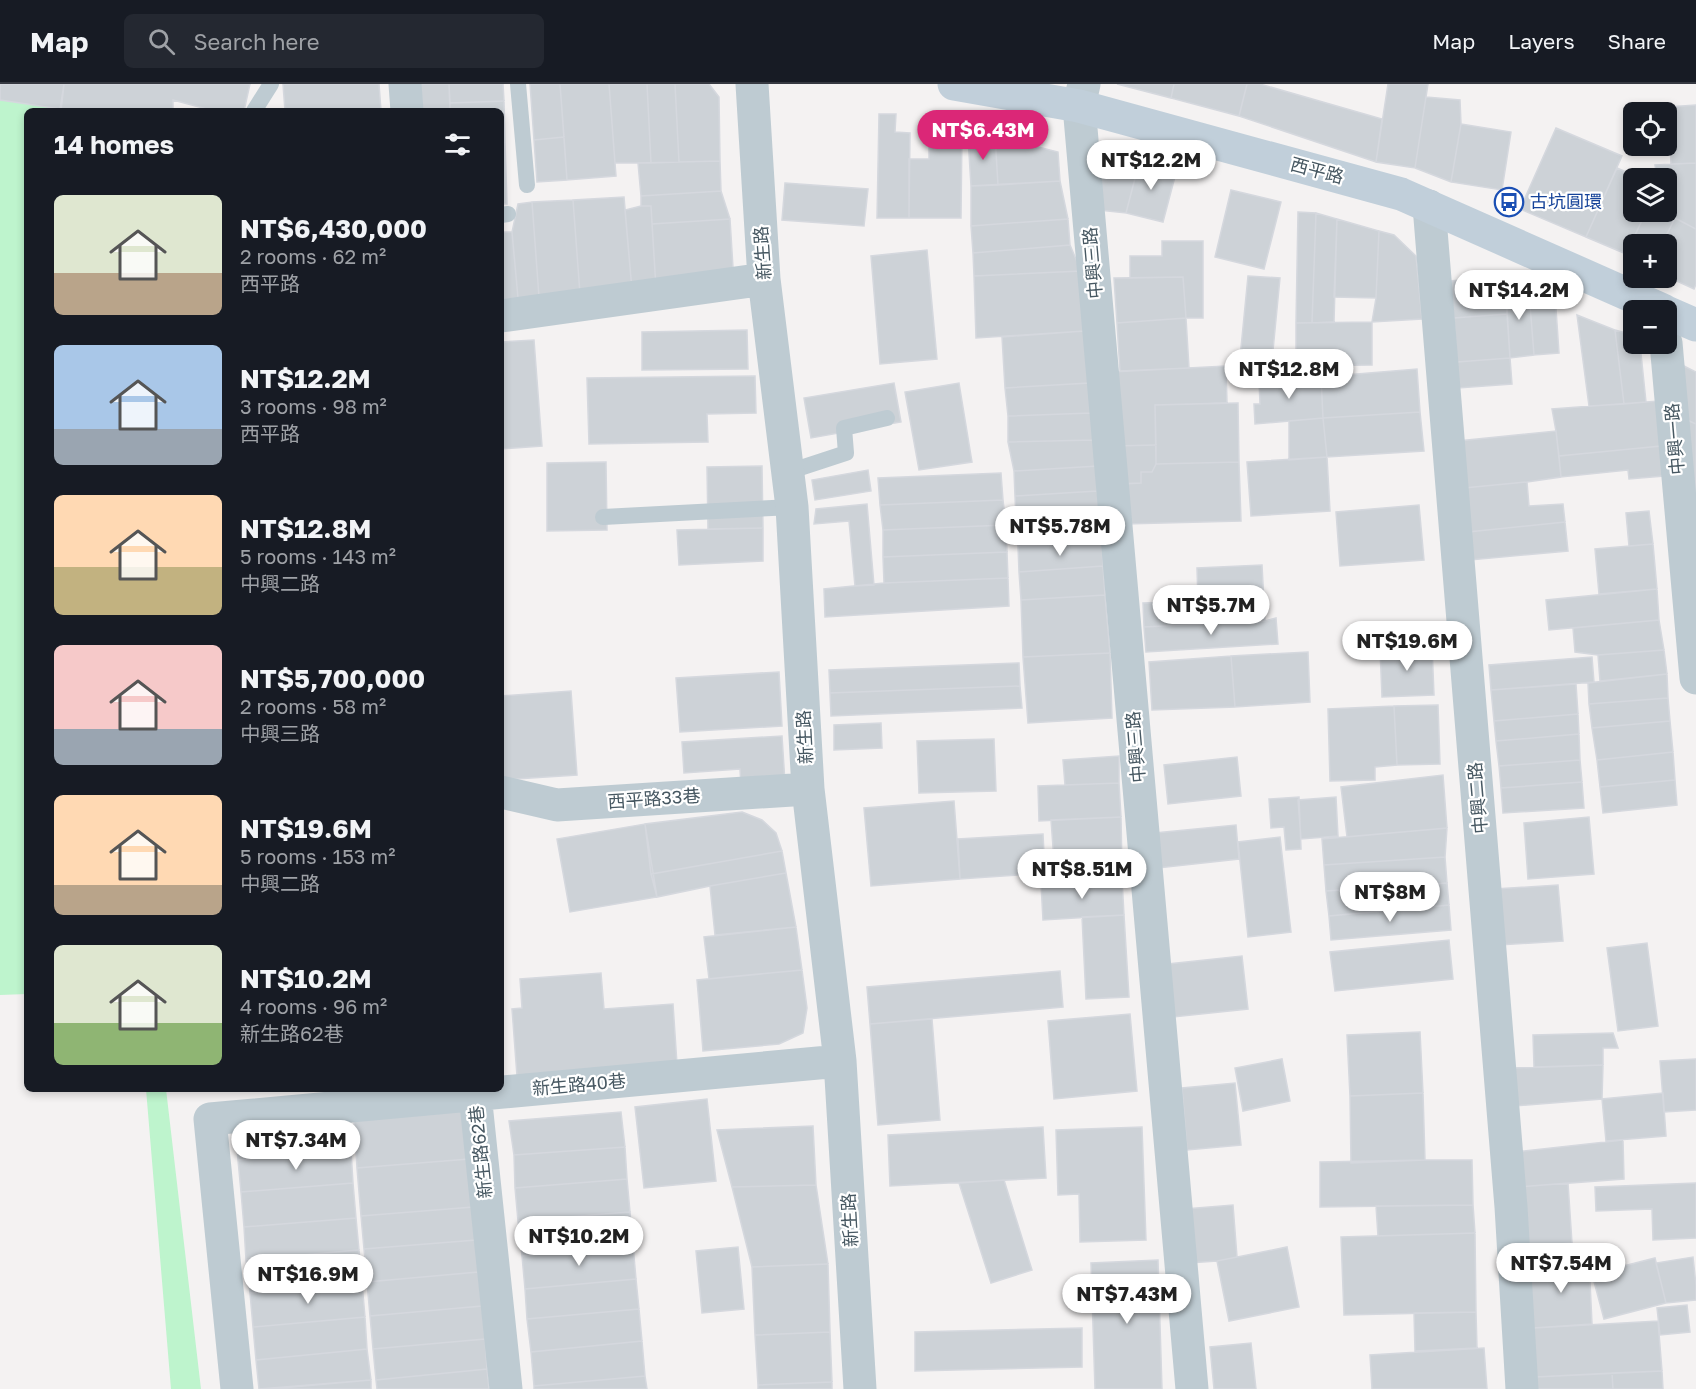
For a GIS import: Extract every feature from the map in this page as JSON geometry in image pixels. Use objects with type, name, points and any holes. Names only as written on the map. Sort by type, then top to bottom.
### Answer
[{"type":"main road","name":"西平路","points":[[954,84],[1081,95],[1401,194],[1640,300]]},
{"type":"main road","name":"西平路","points":[[1677,316],[1696,325]]},
{"type":"street","points":[[405,84],[407,108]]},
{"type":"street","name":"新生路","points":[[752,84],[764,279],[792,507],[808,789],[840,1061],[860,1389]]},
{"type":"street","name":"中興三路","points":[[1081,95],[1192,1389]]},
{"type":"street","name":"中興二路","points":[[1429,206],[1512,1207],[1521,1389]]},
{"type":"street","points":[[504,316],[764,279]]},
{"type":"street","name":"中興一路","points":[[1667,354],[1696,678]]},
{"type":"street","name":"西平路33巷","points":[[504,793],[557,805],[808,789]]},
{"type":"street","name":"新生路40巷","points":[[504,1091],[840,1061]]},
{"type":"street","name":"新生路40巷","points":[[237,1389],[210,1119],[330,1098],[497,1092]]},
{"type":"street","name":"新生路62巷","points":[[475,1094],[506,1389]]},
{"type":"lane","points":[[256,108],[271,84]]},
{"type":"lane","points":[[519,84],[527,185]]},
{"type":"lane","points":[[788,472],[846,453],[844,428],[886,418]]},
{"type":"lane","points":[[603,517],[792,507]]},
{"type":"green space","points":[[0,100],[53,108],[24,108],[24,994],[0,995]]},
{"type":"green space","points":[[146,1092],[166,1092],[201,1389],[171,1389]]},
{"type":"building","points":[[0,84],[64,84],[60,108],[0,100]]},
{"type":"building","points":[[64,84],[250,84],[245,108],[203,108],[173,100],[173,108],[61,108]]},
{"type":"building","points":[[283,84],[379,84],[381,108],[285,108]]},
{"type":"building","points":[[410,84],[449,84],[450,108],[411,108]]},
{"type":"building","points":[[449,84],[503,84],[504,101],[450,103]]},
{"type":"building","points":[[530,84],[560,84],[564,137],[534,140]]},
{"type":"building","points":[[560,84],[609,84],[616,176],[567,180]]},
{"type":"building","points":[[609,84],[647,84],[651,163],[615,163]]},
{"type":"building","points":[[647,84],[675,84],[679,162],[651,163]]},
{"type":"building","points":[[675,84],[709,84],[719,97],[720,161],[679,162]]},
{"type":"building","points":[[1117,84],[1174,84],[1171,98]]},
{"type":"building","points":[[1174,84],[1247,84],[1239,116],[1171,98]]},
{"type":"building","points":[[1247,84],[1260,84],[1382,119],[1376,162],[1239,116]]},
{"type":"building","points":[[1388,84],[1428,84],[1415,168],[1376,162]]},
{"type":"building","points":[[1426,97],[1460,100],[1461,124],[1451,182],[1415,168]]},
{"type":"building","points":[[504,101],[505,142],[504,108],[450,108],[450,103]]},
{"type":"building","points":[[1696,105],[1696,163],[1671,164],[1671,156],[1677,156],[1677,106]]},
{"type":"building","points":[[879,114],[896,114],[895,132],[910,133],[909,218],[877,218]]},
{"type":"building","points":[[1461,124],[1511,132],[1502,190],[1451,182]]},
{"type":"building","points":[[1556,128],[1622,156],[1586,237],[1520,209]]},
{"type":"building","points":[[929,132],[962,132],[961,218],[909,218],[909,159],[929,159]]},
{"type":"building","points":[[995,136],[1058,152],[1060,181],[998,185]]},
{"type":"building","points":[[995,136],[998,185],[971,186],[968,137]]},
{"type":"building","points":[[564,137],[567,180],[537,182],[534,140]]},
{"type":"building","points":[[505,142],[507,204],[504,204]]},
{"type":"building","points":[[1140,159],[1177,169],[1163,222],[1126,213]]},
{"type":"building","points":[[1109,160],[1138,167],[1126,213],[1099,210],[1098,182]]},
{"type":"building","points":[[720,161],[721,191],[641,196],[638,163]]},
{"type":"building","points":[[1696,163],[1696,229],[1677,219],[1677,168],[1655,168],[1655,165]]},
{"type":"building","points":[[1617,168],[1623,171],[1623,222],[1641,222],[1636,234],[1623,234],[1623,253],[1586,237]]},
{"type":"building","points":[[1060,181],[1068,219],[971,226],[971,186]]},
{"type":"building","points":[[785,183],[868,189],[864,226],[782,220]]},
{"type":"building","points":[[1231,190],[1281,202],[1264,269],[1215,257]]},
{"type":"building","points":[[721,191],[730,219],[652,224],[651,206],[641,206],[641,196]]},
{"type":"building","points":[[624,197],[632,290],[580,294],[573,200]]},
{"type":"building","points":[[573,200],[580,294],[539,297],[532,202]]},
{"type":"building","points":[[532,202],[539,297],[518,298],[512,232],[518,204]]},
{"type":"building","points":[[651,206],[656,288],[632,290],[625,210]]},
{"type":"building","points":[[1298,212],[1316,213],[1312,323],[1296,323]]},
{"type":"building","points":[[1316,213],[1337,219],[1334,322],[1312,323]]},
{"type":"building","points":[[730,219],[734,284],[656,288],[652,224]]},
{"type":"building","points":[[1068,219],[1070,245],[973,253],[971,226]]},
{"type":"building","points":[[1337,219],[1379,231],[1376,298],[1334,297]]},
{"type":"building","points":[[1677,219],[1696,229],[1696,284],[1694,289],[1677,281],[1677,234],[1667,234]]},
{"type":"building","points":[[1641,222],[1673,222],[1667,234],[1636,234]]},
{"type":"building","points":[[1379,231],[1394,235],[1416,256],[1422,319],[1372,322],[1376,298]]},
{"type":"building","points":[[504,232],[512,232],[518,298],[504,300]]},
{"type":"building","points":[[1162,241],[1203,241],[1203,318],[1186,318],[1183,277],[1130,278],[1130,256],[1162,256]]},
{"type":"building","points":[[1070,245],[1081,271],[974,276],[973,253]]},
{"type":"building","points":[[927,250],[937,359],[880,364],[871,256]]},
{"type":"building","points":[[1081,271],[1085,331],[976,338],[974,276]]},
{"type":"building","points":[[1248,276],[1280,278],[1271,371],[1239,368]]},
{"type":"building","points":[[1183,277],[1186,318],[1117,323],[1114,278]]},
{"type":"building","points":[[1505,277],[1507,314],[1454,318],[1449,281]]},
{"type":"building","points":[[1505,277],[1529,292],[1534,355],[1510,358]]},
{"type":"building","points":[[1529,292],[1556,309],[1559,353],[1534,355]]},
{"type":"building","points":[[1507,314],[1510,358],[1457,362],[1454,318]]},
{"type":"building","points":[[1577,315],[1615,330],[1624,404],[1589,406]]},
{"type":"building","points":[[1186,318],[1189,368],[1120,371],[1117,323]]},
{"type":"building","points":[[1372,322],[1372,365],[1296,366],[1296,323]]},
{"type":"building","points":[[747,330],[748,369],[642,370],[642,332]]},
{"type":"building","points":[[1615,330],[1623,332],[1623,354],[1641,354],[1646,402],[1624,404]]},
{"type":"building","points":[[1085,331],[1089,383],[1005,388],[1002,337]]},
{"type":"building","points":[[534,340],[542,446],[504,449],[504,342]]},
{"type":"building","points":[[1510,358],[1512,384],[1458,388],[1457,362]]},
{"type":"building","points":[[1682,365],[1696,372],[1696,424],[1683,418]]},
{"type":"building","points":[[1226,366],[1227,403],[1155,405],[1156,445],[1113,446],[1111,372]]},
{"type":"building","points":[[1417,369],[1420,412],[1323,418],[1321,377]]},
{"type":"building","points":[[755,376],[756,413],[707,414],[708,442],[589,444],[587,378]]},
{"type":"building","points":[[1321,377],[1323,418],[1255,424],[1254,404],[1260,404],[1259,380]]},
{"type":"building","points":[[894,383],[901,422],[811,438],[804,398]]},
{"type":"building","points":[[959,383],[972,462],[919,470],[905,392]]},
{"type":"building","points":[[1089,383],[1091,413],[1008,416],[1005,388]]},
{"type":"building","points":[[1659,401],[1661,446],[1559,456],[1552,409]]},
{"type":"building","points":[[1238,403],[1239,462],[1156,464],[1155,405]]},
{"type":"building","points":[[1420,412],[1424,451],[1327,457],[1323,418]]},
{"type":"building","points":[[1091,413],[1094,440],[1008,442],[1008,416]]},
{"type":"building","points":[[1323,418],[1327,457],[1289,460],[1289,421]]},
{"type":"building","points":[[1687,420],[1696,424],[1696,493],[1691,492]]},
{"type":"building","points":[[1556,431],[1561,477],[1464,488],[1458,441]]},
{"type":"building","points":[[1094,440],[1098,466],[1014,471],[1008,442]]},
{"type":"building","points":[[1156,445],[1156,464],[1152,472],[1141,472],[1141,483],[1114,484],[1113,446]]},
{"type":"building","points":[[1661,446],[1664,476],[1629,479],[1628,470],[1561,477],[1559,456]]},
{"type":"building","points":[[1327,457],[1330,511],[1251,516],[1247,462]]},
{"type":"building","points":[[606,462],[607,530],[547,531],[547,463]]},
{"type":"building","points":[[1239,462],[1241,521],[1125,524],[1123,484],[1141,483],[1141,472],[1152,472],[1156,464]]},
{"type":"building","points":[[762,466],[763,528],[708,529],[707,467]]},
{"type":"building","points":[[1098,466],[1097,491],[1015,496],[1014,471]]},
{"type":"building","points":[[868,470],[871,491],[815,500],[812,480]]},
{"type":"building","points":[[1001,473],[1003,500],[880,505],[878,478]]},
{"type":"building","points":[[1527,482],[1529,506],[1563,504],[1565,522],[1468,532],[1464,488]]},
{"type":"building","points":[[1097,491],[1101,516],[1016,520],[1015,496]]},
{"type":"building","points":[[1003,500],[1006,525],[883,530],[880,505]]},
{"type":"building","points":[[867,504],[874,585],[855,586],[849,521],[814,524],[816,509]]},
{"type":"building","points":[[1419,505],[1424,560],[1340,566],[1336,512]]},
{"type":"building","points":[[1649,511],[1653,544],[1629,546],[1626,513]]},
{"type":"building","points":[[1101,516],[1102,542],[1018,546],[1016,520]]},
{"type":"building","points":[[1565,522],[1568,551],[1470,560],[1468,532]]},
{"type":"building","points":[[1006,525],[1007,552],[883,557],[883,530]]},
{"type":"building","points":[[763,528],[763,561],[679,565],[677,530]]},
{"type":"building","points":[[1102,542],[1103,566],[1019,572],[1018,546]]},
{"type":"building","points":[[1653,544],[1657,589],[1599,594],[1595,549]]},
{"type":"building","points":[[1007,552],[1008,578],[884,583],[883,557]]},
{"type":"building","points":[[1262,565],[1265,621],[1144,627],[1143,603],[1198,601],[1197,568]]},
{"type":"building","points":[[1103,566],[1105,595],[1021,600],[1019,572]]},
{"type":"building","points":[[1008,578],[1009,606],[825,617],[824,589],[884,583]]},
{"type":"building","points":[[1657,589],[1659,620],[1549,630],[1546,600]]},
{"type":"building","points":[[1105,595],[1110,653],[1023,657],[1021,600]]},
{"type":"building","points":[[1276,618],[1278,644],[1146,652],[1144,627],[1265,621]]},
{"type":"building","points":[[1659,620],[1664,650],[1598,655],[1575,652],[1573,628]]},
{"type":"building","points":[[1432,646],[1434,695],[1382,697],[1380,649]]},
{"type":"building","points":[[1664,650],[1667,674],[1600,681],[1598,655]]},
{"type":"building","points":[[1308,652],[1310,702],[1235,707],[1231,656]]},
{"type":"building","points":[[1110,653],[1112,718],[1028,723],[1023,657]]},
{"type":"building","points":[[1231,656],[1235,707],[1152,710],[1149,662]]},
{"type":"building","points":[[1592,657],[1594,682],[1491,690],[1489,665]]},
{"type":"building","points":[[1019,663],[1020,686],[830,693],[829,670]]},
{"type":"building","points":[[779,672],[782,726],[680,732],[676,678]]},
{"type":"building","points":[[1667,674],[1668,698],[1589,704],[1588,683]]},
{"type":"building","points":[[1576,684],[1578,714],[1494,721],[1491,690]]},
{"type":"building","points":[[1020,686],[1022,708],[831,716],[830,693]]},
{"type":"building","points":[[571,691],[577,775],[504,780],[504,696]]},
{"type":"building","points":[[1668,698],[1670,721],[1592,728],[1589,704]]},
{"type":"building","points":[[1438,705],[1440,764],[1397,765],[1394,706]]},
{"type":"building","points":[[1394,706],[1397,765],[1375,767],[1375,780],[1330,781],[1328,709]]},
{"type":"building","points":[[1578,714],[1579,734],[1496,741],[1494,721]]},
{"type":"building","points":[[1670,721],[1673,752],[1597,760],[1592,728]]},
{"type":"building","points":[[881,723],[882,748],[834,750],[834,725]]},
{"type":"building","points":[[1579,734],[1580,760],[1499,766],[1496,741]]},
{"type":"building","points":[[782,736],[785,783],[741,786],[740,769],[684,773],[682,742]]},
{"type":"building","points":[[994,739],[996,791],[919,793],[917,741]]},
{"type":"building","points":[[1673,752],[1675,780],[1600,787],[1597,760]]},
{"type":"building","points":[[1119,756],[1119,783],[1065,785],[1063,760]]},
{"type":"building","points":[[1237,757],[1241,796],[1168,804],[1164,765]]},
{"type":"building","points":[[1580,760],[1582,782],[1501,788],[1499,766]]},
{"type":"building","points":[[1443,775],[1447,828],[1347,837],[1341,787]]},
{"type":"building","points":[[1675,780],[1677,805],[1603,813],[1600,787]]},
{"type":"building","points":[[1582,782],[1584,808],[1503,813],[1501,788]]},
{"type":"building","points":[[1119,783],[1121,817],[1039,821],[1038,786]]},
{"type":"building","points":[[1299,797],[1301,849],[1286,850],[1284,827],[1271,828],[1269,799]]},
{"type":"building","points":[[1336,797],[1338,836],[1301,839],[1298,800]]},
{"type":"building","points":[[954,801],[960,879],[871,886],[864,808]]},
{"type":"building","points":[[742,812],[762,820],[776,833],[782,851],[651,874],[645,824]]},
{"type":"building","points":[[1121,817],[1122,870],[1055,874],[1051,820]]},
{"type":"building","points":[[1589,817],[1594,874],[1528,879],[1524,823]]},
{"type":"building","points":[[645,824],[657,897],[570,912],[557,839]]},
{"type":"building","points":[[1236,825],[1239,859],[1158,868],[1155,833]]},
{"type":"building","points":[[1447,828],[1445,857],[1324,865],[1322,839]]},
{"type":"building","points":[[1043,834],[1045,873],[960,879],[958,839]]},
{"type":"building","points":[[1280,837],[1291,932],[1248,937],[1238,842]]},
{"type":"building","points":[[782,851],[786,873],[657,897],[651,874]]},
{"type":"building","points":[[1445,857],[1447,883],[1326,891],[1324,865]]},
{"type":"building","points":[[786,873],[796,927],[715,935],[710,886]]},
{"type":"building","points":[[1122,879],[1124,915],[1043,920],[1041,884]]},
{"type":"building","points":[[1447,883],[1449,905],[1329,916],[1326,891]]},
{"type":"building","points":[[1558,885],[1563,941],[1499,945],[1495,889]]},
{"type":"building","points":[[1449,905],[1451,930],[1331,940],[1329,916]]},
{"type":"building","points":[[1124,915],[1129,997],[1086,999],[1082,917]]},
{"type":"building","points":[[796,927],[802,970],[709,979],[704,937]]},
{"type":"building","points":[[1449,940],[1453,979],[1335,991],[1330,952]]},
{"type":"building","points":[[1647,943],[1658,1026],[1618,1031],[1607,948]]},
{"type":"building","points":[[1242,956],[1248,1009],[1173,1017],[1168,964]]},
{"type":"building","points":[[802,970],[807,1008],[803,1033],[779,1044],[703,1051],[697,980]]},
{"type":"building","points":[[1060,971],[1063,1007],[870,1024],[867,987]]},
{"type":"building","points":[[601,973],[604,1009],[673,1004],[677,1064],[517,1076],[512,1009],[522,1008],[520,979]]},
{"type":"building","points":[[1130,1014],[1137,1091],[1054,1099],[1048,1021]]},
{"type":"building","points":[[932,1019],[940,1120],[878,1125],[870,1024]]},
{"type":"building","points":[[1420,1032],[1423,1093],[1350,1096],[1347,1035]]},
{"type":"building","points":[[1613,1033],[1618,1048],[1603,1048],[1603,1065],[1534,1067],[1533,1035]]},
{"type":"building","points":[[1282,1059],[1290,1101],[1243,1111],[1235,1068]]},
{"type":"building","points":[[1696,1059],[1696,1110],[1664,1112],[1660,1061]]},
{"type":"building","points":[[1603,1065],[1602,1099],[1515,1106],[1513,1068]]},
{"type":"building","points":[[1235,1083],[1241,1145],[1187,1150],[1182,1088]]},
{"type":"building","points":[[1423,1093],[1425,1160],[1351,1163],[1350,1096]]},
{"type":"building","points":[[1663,1093],[1666,1136],[1606,1141],[1602,1099]]},
{"type":"building","points":[[707,1099],[716,1181],[644,1188],[635,1107]]},
{"type":"building","points":[[465,1109],[469,1159],[357,1168],[354,1120]]},
{"type":"building","points":[[621,1112],[625,1147],[514,1155],[509,1121]]},
{"type":"building","points":[[348,1120],[351,1151],[238,1160],[235,1129]]},
{"type":"building","points":[[813,1126],[816,1185],[732,1187],[717,1130]]},
{"type":"building","points":[[1043,1127],[1046,1178],[890,1186],[888,1135]]},
{"type":"building","points":[[1142,1127],[1146,1240],[1080,1242],[1079,1194],[1058,1195],[1056,1130]]},
{"type":"building","points":[[1623,1140],[1624,1179],[1518,1187],[1515,1152]]},
{"type":"building","points":[[625,1147],[627,1179],[515,1188],[514,1155]]},
{"type":"building","points":[[351,1151],[353,1183],[241,1192],[238,1160]]},
{"type":"building","points":[[469,1159],[473,1207],[361,1216],[357,1168]]},
{"type":"building","points":[[1472,1160],[1473,1205],[1320,1207],[1320,1162]]},
{"type":"building","points":[[627,1179],[630,1212],[518,1221],[515,1188]]},
{"type":"building","points":[[1004,1180],[1032,1270],[991,1283],[959,1183]]},
{"type":"building","points":[[353,1183],[356,1218],[244,1227],[241,1192]]},
{"type":"building","points":[[1568,1183],[1572,1243],[1522,1247],[1518,1187]]},
{"type":"building","points":[[1696,1183],[1696,1238],[1653,1240],[1652,1209],[1596,1211],[1595,1187]]},
{"type":"building","points":[[816,1185],[828,1264],[752,1267],[732,1187]]},
{"type":"building","points":[[1233,1205],[1237,1257],[1189,1263],[1185,1209]]},
{"type":"building","points":[[1473,1205],[1475,1233],[1378,1236],[1376,1206]]},
{"type":"building","points":[[473,1207],[476,1240],[364,1249],[361,1216]]},
{"type":"building","points":[[630,1212],[633,1245],[522,1256],[518,1221]]},
{"type":"building","points":[[356,1218],[359,1250],[246,1260],[244,1227]]},
{"type":"building","points":[[1475,1233],[1476,1312],[1344,1315],[1341,1237]]},
{"type":"building","points":[[476,1240],[478,1272],[367,1282],[364,1249]]},
{"type":"building","points":[[633,1245],[636,1279],[525,1289],[522,1256]]},
{"type":"building","points":[[738,1247],[744,1309],[702,1313],[696,1251]]},
{"type":"building","points":[[1287,1247],[1299,1307],[1229,1321],[1217,1261]]},
{"type":"building","points":[[359,1250],[362,1283],[250,1293],[246,1260]]},
{"type":"building","points":[[1693,1257],[1696,1300],[1666,1303],[1656,1263]]},
{"type":"building","points":[[1655,1258],[1666,1303],[1604,1319],[1592,1274]]},
{"type":"building","points":[[1158,1260],[1162,1389],[1095,1389],[1091,1263]]},
{"type":"building","points":[[1589,1260],[1592,1324],[1533,1328],[1529,1263]]},
{"type":"building","points":[[828,1264],[830,1332],[755,1335],[752,1267]]},
{"type":"building","points":[[478,1272],[482,1306],[370,1316],[367,1282]]},
{"type":"building","points":[[636,1279],[639,1309],[527,1319],[525,1289]]},
{"type":"building","points":[[362,1283],[365,1317],[253,1327],[250,1293]]},
{"type":"building","points":[[1687,1305],[1690,1332],[1660,1335],[1657,1308]]},
{"type":"building","points":[[482,1306],[485,1339],[373,1349],[370,1316]]},
{"type":"building","points":[[639,1309],[642,1341],[531,1352],[527,1319]]},
{"type":"building","points":[[1476,1312],[1477,1348],[1415,1351],[1414,1313]]},
{"type":"building","points":[[365,1317],[367,1349],[256,1360],[253,1327]]},
{"type":"building","points":[[1658,1321],[1662,1371],[1536,1377],[1533,1328]]},
{"type":"building","points":[[1082,1328],[1082,1367],[915,1371],[915,1332]]},
{"type":"building","points":[[830,1332],[832,1382],[758,1385],[755,1335]]},
{"type":"building","points":[[485,1339],[487,1369],[376,1380],[373,1349]]},
{"type":"building","points":[[642,1341],[645,1376],[534,1386],[531,1352]]},
{"type":"building","points":[[1251,1343],[1256,1389],[1214,1389],[1210,1347]]},
{"type":"building","points":[[1484,1348],[1487,1389],[1372,1389],[1370,1355]]},
{"type":"building","points":[[367,1349],[371,1380],[259,1389],[256,1360]]},
{"type":"building","points":[[487,1369],[489,1389],[377,1389],[376,1380]]},
{"type":"building","points":[[1662,1371],[1663,1389],[1613,1389],[1612,1373]]},
{"type":"building","points":[[1612,1373],[1613,1389],[1537,1389],[1536,1377]]},
{"type":"building","points":[[645,1376],[647,1389],[534,1389],[534,1386]]},
{"type":"building","points":[[371,1380],[371,1389],[270,1389]]},
{"type":"building","points":[[832,1382],[832,1389],[758,1389],[758,1385]]},
{"type":"place","name":"古坑圓環","points":[[1509,202]]}]
